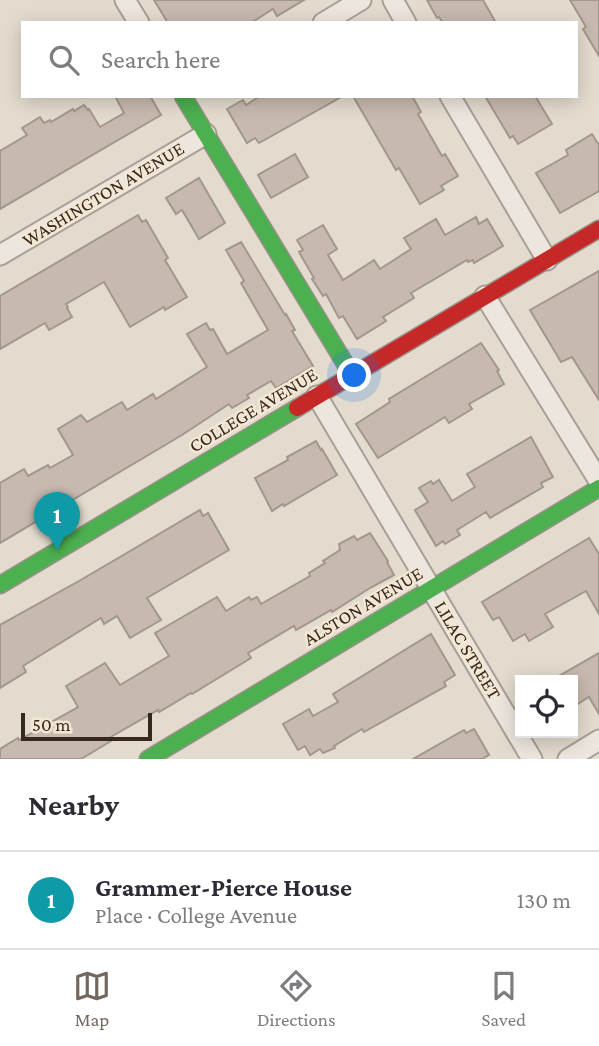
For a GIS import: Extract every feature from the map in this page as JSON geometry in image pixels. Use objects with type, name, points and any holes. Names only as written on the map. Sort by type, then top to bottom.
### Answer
[{"type":"street","points":[[125,0],[138,21]]},
{"type":"street","points":[[326,21],[361,0]]},
{"type":"street","points":[[393,0],[406,21]]},
{"type":"street","points":[[451,98],[547,260]]},
{"type":"street","points":[[191,99],[206,134],[352,375]]},
{"type":"street","name":"WASHINGTON AVENUE","points":[[0,255],[206,134]]},
{"type":"street","name":"COLLEGE AVENUE","points":[[0,585],[599,229]]},
{"type":"street","points":[[485,296],[599,481]]},
{"type":"street","name":"LILAC STREET","points":[[317,396],[532,759]]},
{"type":"street","name":"ALSTON AVENUE","points":[[148,759],[599,488]]},
{"type":"street","points":[[568,759],[599,740]]},
{"type":"building","points":[[154,0],[304,0],[277,16],[273,9],[254,21],[167,21]]},
{"type":"building","points":[[427,0],[483,0],[495,21],[442,21],[437,18]]},
{"type":"building","points":[[570,0],[599,0],[599,56],[583,29],[586,27]]},
{"type":"building","points":[[116,98],[151,98],[161,115],[0,209],[0,151],[27,135],[22,128],[40,117],[44,123],[50,120],[51,122],[84,105],[100,127],[124,113]]},
{"type":"building","points":[[257,98],[339,98],[259,143],[255,138],[247,143],[227,109],[243,100],[246,105]]},
{"type":"building","points":[[354,98],[413,98],[421,112],[418,114],[442,156],[445,154],[458,176],[441,186],[444,190],[420,204],[399,168],[396,170]]},
{"type":"building","points":[[486,98],[536,98],[552,124],[518,144],[513,136],[510,138]]},
{"type":"building","points":[[592,134],[599,145],[599,191],[560,213],[536,173],[568,155],[566,150]]},
{"type":"building","points":[[295,154],[308,177],[271,198],[258,175]]},
{"type":"building","points":[[199,178],[225,223],[199,239],[182,210],[176,214],[166,198]]},
{"type":"building","points":[[138,215],[142,222],[146,220],[187,297],[130,327],[104,282],[66,304],[72,317],[49,330],[45,323],[0,349],[0,296]]},
{"type":"building","points":[[476,217],[479,224],[487,219],[503,246],[474,263],[473,260],[467,260],[411,293],[414,298],[383,317],[386,321],[357,339],[343,316],[339,318],[326,294],[323,296],[312,279],[314,278],[299,252],[303,250],[297,240],[323,225],[337,249],[328,255],[343,280],[374,260],[380,269],[411,249],[404,238],[436,219],[445,235]]},
{"type":"building","points":[[241,242],[286,314],[295,330],[292,331],[313,366],[276,388],[271,381],[247,395],[249,398],[232,408],[229,404],[182,435],[0,543],[0,483],[24,469],[28,476],[73,455],[58,429],[81,415],[87,422],[122,402],[127,410],[153,394],[156,399],[207,367],[187,334],[206,323],[210,330],[213,329],[227,354],[268,330],[226,250]]},
{"type":"building","points":[[599,271],[599,400],[572,357],[561,362],[530,310]]},
{"type":"building","points":[[481,343],[499,370],[497,371],[504,384],[469,404],[472,409],[449,423],[445,417],[378,458],[356,424],[390,402],[389,399]]},
{"type":"building","points":[[531,437],[553,477],[541,483],[543,487],[490,518],[486,512],[457,530],[460,535],[436,546],[415,510],[428,502],[419,488],[439,480],[452,501],[475,487],[467,474]]},
{"type":"building","points":[[316,441],[337,475],[272,511],[255,478]]},
{"type":"building","points":[[200,510],[203,516],[208,513],[229,550],[147,598],[161,620],[130,638],[117,616],[104,624],[101,618],[23,666],[26,672],[0,688],[0,625]]},
{"type":"building","points":[[370,533],[394,575],[332,612],[331,610],[296,630],[294,626],[248,653],[251,658],[192,694],[109,738],[111,741],[81,759],[0,759],[0,749],[78,707],[66,686],[105,663],[120,685],[169,656],[155,633],[217,597],[226,611],[249,597],[251,600],[257,597],[261,604],[310,576],[309,573],[340,550],[339,544],[354,536],[357,540]]},
{"type":"building","points":[[589,538],[599,554],[599,614],[586,591],[545,614],[553,627],[529,641],[525,634],[513,641],[499,617],[493,620],[482,602]]},
{"type":"building","points":[[431,634],[455,675],[444,682],[446,686],[364,732],[362,729],[334,746],[335,748],[323,753],[320,749],[310,755],[305,746],[298,750],[283,724],[309,709],[313,716],[338,702],[333,694]]},
{"type":"building","points":[[599,653],[599,714],[589,697],[578,704],[578,675],[561,675]]},
{"type":"building","points":[[474,729],[489,755],[482,759],[413,759],[464,730],[466,733]]},
{"type":"traffic: fast","points":[[184,98],[352,375]]},
{"type":"traffic: fast","points":[[0,585],[297,408]]},
{"type":"traffic: fast","points":[[148,759],[599,488]]},
{"type":"traffic: jam","points":[[297,408],[599,229]]},
{"type":"place","name":"Grammer-Pierce House","points":[[57,550]]}]
